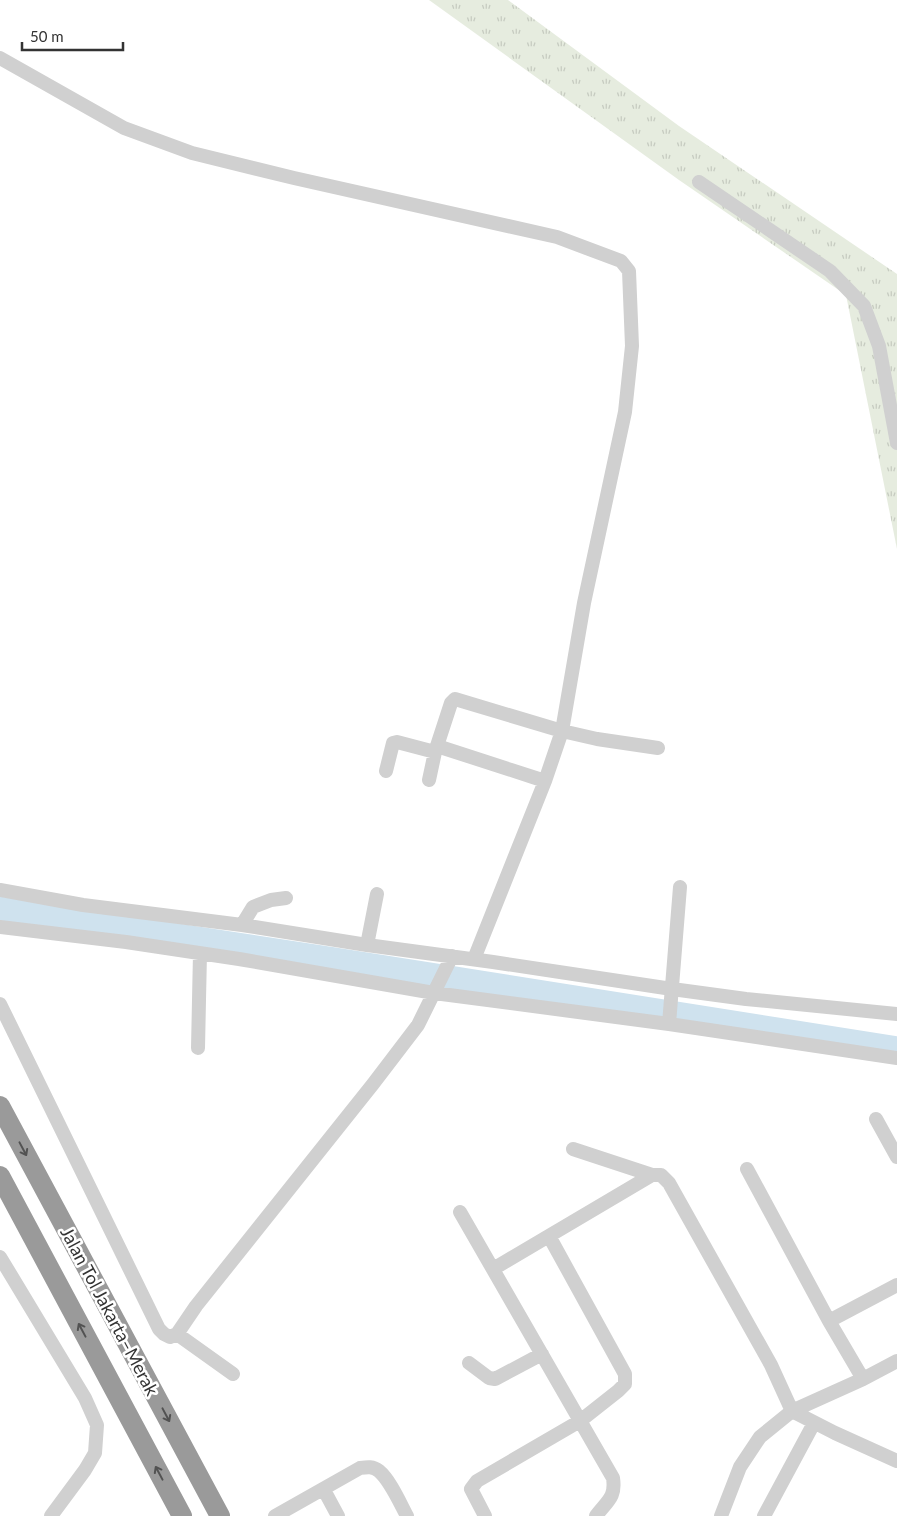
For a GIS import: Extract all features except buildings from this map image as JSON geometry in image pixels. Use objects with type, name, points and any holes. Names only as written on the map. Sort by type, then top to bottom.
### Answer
[{"type":"highway","name":"Jalan Tol Jakarta–Merak","points":[[0,1106],[220,1516]]},
{"type":"highway","name":"Jalan Tol Jakarta–Merak","points":[[0,1176],[182,1516]]},
{"type":"street","points":[[0,58],[124,128],[192,153],[557,237],[621,261],[626,266],[630,279],[632,346],[624,412],[584,603],[562,731],[545,781],[474,959]]},
{"type":"street","points":[[699,182],[830,271],[864,306],[879,346],[897,443]]},
{"type":"street","points":[[429,780],[436,749],[451,703],[455,699],[562,731],[597,739],[658,748]]},
{"type":"street","points":[[386,770],[394,743],[397,742],[436,749],[545,781]]},
{"type":"street","points":[[669,1020],[680,887]]},
{"type":"street","points":[[0,890],[83,905],[242,925],[451,959],[474,959],[672,994],[746,999],[897,1014]]},
{"type":"street","points":[[367,945],[377,894]]},
{"type":"street","points":[[242,925],[254,907],[272,900],[286,898]]},
{"type":"street","points":[[0,927],[200,953],[434,993],[669,1020],[897,1058]]},
{"type":"street","points":[[198,1048],[200,953]]},
{"type":"street","points":[[0,1004],[159,1329],[170,1337],[176,1334],[418,1024],[451,959]]},
{"type":"street","points":[[876,1118],[897,1157]]},
{"type":"street","points":[[573,1149],[652,1175],[661,1175],[669,1183],[771,1365],[792,1410],[835,1434],[897,1461]]},
{"type":"street","points":[[747,1169],[829,1321],[863,1379]]},
{"type":"street","points":[[493,1269],[652,1175]]},
{"type":"street","points":[[460,1212],[613,1478],[612,1497],[596,1516]]},
{"type":"street","points":[[485,1516],[471,1489],[477,1481],[580,1421],[624,1384],[624,1374],[549,1236]]},
{"type":"street","points":[[0,1257],[85,1398],[97,1425],[96,1453],[51,1516]]},
{"type":"street","points":[[829,1321],[897,1285]]},
{"type":"street","points":[[176,1334],[234,1374]]},
{"type":"street","points":[[469,1363],[489,1378],[495,1379],[542,1354]]},
{"type":"street","points":[[720,1516],[740,1467],[760,1437],[792,1410],[863,1379],[897,1361]]},
{"type":"street","points":[[764,1516],[814,1423]]},
{"type":"street","points":[[275,1516],[360,1468],[369,1466],[379,1470],[387,1480],[407,1516]]},
{"type":"street","points":[[324,1490],[338,1516]]},
{"type":"green space","points":[[429,0],[508,0],[679,126],[897,274],[897,549],[846,295],[679,180]]},
{"type":"waterway","points":[[0,909],[897,1049]]}]
